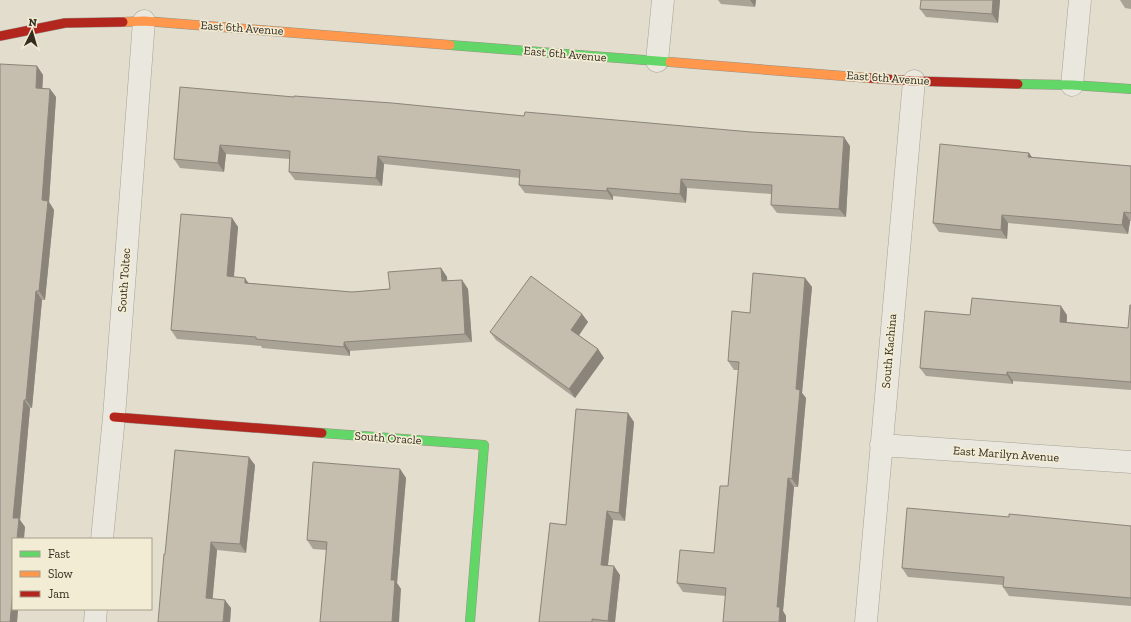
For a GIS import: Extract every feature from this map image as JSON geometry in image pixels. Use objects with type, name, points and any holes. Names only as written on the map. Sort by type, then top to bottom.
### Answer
[{"type":"street","points":[[657,61],[663,0]]},
{"type":"street","points":[[1072,85],[1080,0]]},
{"type":"street","name":"East 6th Avenue","points":[[0,36],[65,23],[144,21],[914,81],[1072,85],[1131,89]]},
{"type":"street","name":"South Toltec","points":[[102,538],[114,417],[144,21]]},
{"type":"street","name":"South Kachina","points":[[866,622],[914,81]]},
{"type":"street","name":"South Oracle","points":[[114,417],[484,445],[470,622]]},
{"type":"street","name":"East Marilyn Avenue","points":[[881,445],[1131,462]]},
{"type":"street","points":[[95,622],[96,610]]},
{"type":"building","points":[[921,0],[993,0],[992,14],[920,9]]},
{"type":"building","points":[[0,64],[37,66],[36,88],[50,89],[42,200],[48,201],[39,291],[36,291],[13,518],[19,518],[17,538],[12,538],[12,601],[10,622],[0,622]]},
{"type":"building","points":[[180,87],[294,97],[392,103],[524,116],[525,112],[751,132],[844,137],[839,209],[771,205],[772,185],[681,179],[680,194],[607,188],[607,191],[519,185],[520,170],[378,156],[376,178],[289,172],[290,151],[220,145],[218,163],[174,159]]},
{"type":"building","points":[[940,144],[1029,153],[1028,157],[1131,166],[1131,213],[1124,212],[1122,225],[1002,215],[1001,230],[933,223]]},
{"type":"building","points":[[181,214],[232,218],[227,276],[245,278],[245,283],[352,292],[390,289],[388,272],[441,268],[442,281],[462,280],[465,334],[344,342],[344,347],[256,339],[256,337],[171,330]]},
{"type":"building","points":[[753,273],[805,278],[796,389],[800,390],[792,479],[788,478],[777,607],[780,607],[779,622],[723,622],[726,588],[677,583],[680,550],[714,553],[720,486],[728,486],[739,362],[728,361],[732,311],[750,313]]},
{"type":"building","points":[[531,276],[582,314],[571,330],[598,349],[569,389],[490,332]]},
{"type":"building","points":[[972,298],[1061,306],[1060,322],[1128,328],[1131,305],[1131,382],[1007,372],[1007,375],[920,368],[925,311],[970,315]]},
{"type":"building","points":[[576,409],[628,413],[619,513],[607,511],[601,565],[614,566],[608,621],[592,619],[592,622],[539,622],[550,523],[566,525]]},
{"type":"building","points":[[175,450],[249,457],[240,544],[211,542],[206,598],[225,600],[223,622],[158,622]]},
{"type":"building","points":[[313,462],[400,469],[391,580],[395,580],[392,622],[320,622],[327,542],[307,540]]},
{"type":"building","points":[[907,508],[1009,517],[1009,514],[1131,526],[1131,598],[1003,587],[1004,577],[902,568]]},
{"type":"traffic: fast","points":[[450,45],[670,62]]},
{"type":"traffic: fast","points":[[1018,84],[1072,85],[1131,89]]},
{"type":"traffic: fast","points":[[322,433],[484,445],[470,622]]},
{"type":"traffic: slow","points":[[123,22],[144,21],[450,45]]},
{"type":"traffic: slow","points":[[670,62],[869,78]]},
{"type":"traffic: jam","points":[[0,36],[65,23],[123,22]]},
{"type":"traffic: jam","points":[[869,78],[1018,84]]},
{"type":"traffic: jam","points":[[114,417],[322,433]]}]
